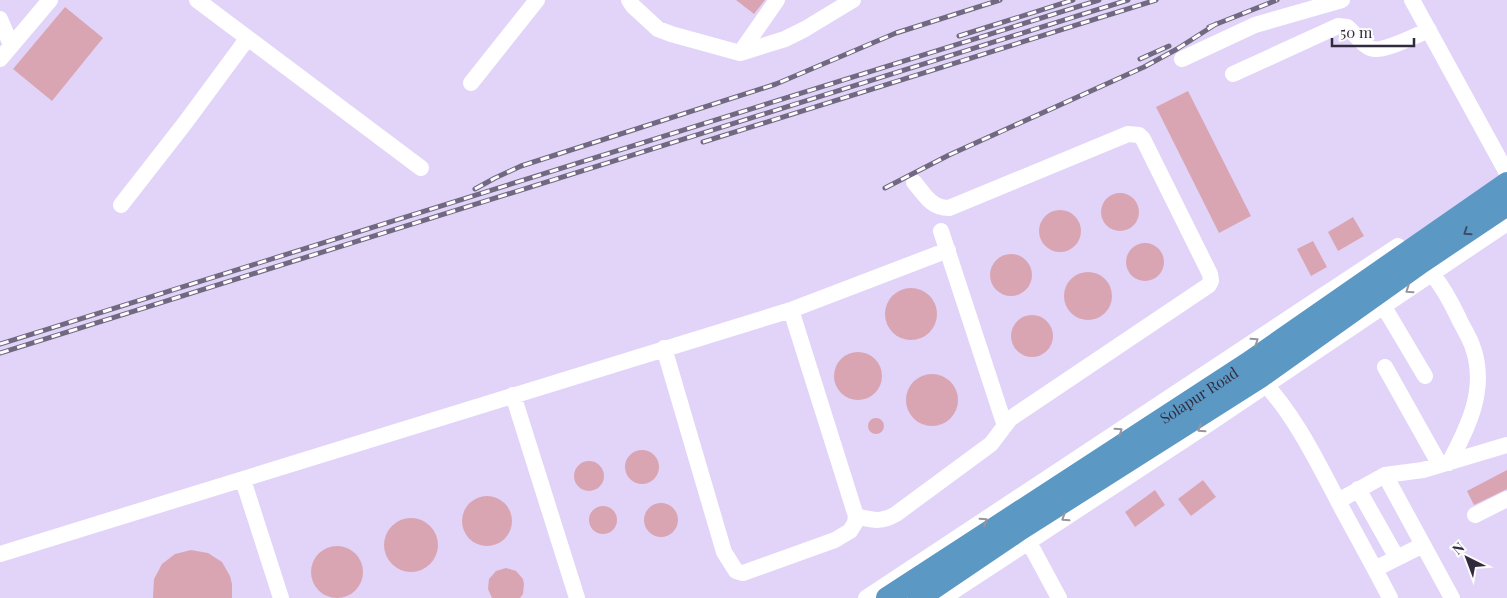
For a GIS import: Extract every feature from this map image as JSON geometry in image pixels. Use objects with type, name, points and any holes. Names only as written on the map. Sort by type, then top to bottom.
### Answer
[{"type":"highway","name":"Solapur Road","points":[[887,598],[1258,376],[1507,183]]},
{"type":"highway","name":"Solapur Road","points":[[919,598],[1025,536],[1507,205]]},
{"type":"street","points":[[0,59],[50,0]]},
{"type":"street","points":[[197,0],[421,168]]},
{"type":"street","points":[[471,83],[537,0]]},
{"type":"street","points":[[629,0],[633,6],[658,28],[671,34],[740,53],[785,39],[853,0]]},
{"type":"street","points":[[740,53],[777,0]]},
{"type":"street","points":[[1182,59],[1255,26],[1342,0]]},
{"type":"street","points":[[866,598],[1507,173],[1412,0]]},
{"type":"street","points":[[0,19],[11,45]]},
{"type":"street","points":[[1233,74],[1338,26],[1347,26],[1370,48],[1377,50],[1389,47],[1428,30]]},
{"type":"street","points":[[121,205],[186,123],[247,39]]},
{"type":"street","points":[[856,516],[886,520],[896,514],[991,444],[1016,414],[1209,285],[1212,281],[1212,277],[1143,139],[1139,135],[1128,134],[949,208],[940,208],[934,205],[914,182]]},
{"type":"street","points":[[1390,598],[1323,470],[1302,436],[1258,376],[1384,307],[1507,223]]},
{"type":"street","points":[[940,230],[1005,426]]},
{"type":"street","points":[[0,554],[243,480],[513,394],[791,310],[948,250]]},
{"type":"street","points":[[1432,274],[1446,292],[1472,346],[1477,370],[1477,400],[1463,438],[1445,464]]},
{"type":"street","points":[[1384,307],[1425,376]]},
{"type":"street","points":[[664,348],[724,552],[736,571],[744,573],[835,540],[850,531],[855,523],[856,516],[791,310]]},
{"type":"street","points":[[1385,367],[1445,464]]},
{"type":"street","points":[[513,394],[577,598]]},
{"type":"street","points":[[1338,501],[1385,475],[1423,470],[1507,445]]},
{"type":"street","points":[[1385,475],[1452,598]]},
{"type":"street","points":[[243,480],[281,598]]},
{"type":"street","points":[[1358,489],[1397,558]]},
{"type":"street","points":[[1475,515],[1507,499]]},
{"type":"street","points":[[943,598],[1025,536],[1059,598]]},
{"type":"street","points":[[1375,569],[1423,545]]},
{"type":"building","points":[[736,0],[765,0],[754,14]]},
{"type":"building","points":[[65,7],[103,38],[52,101],[13,69]]},
{"type":"building","points":[[1188,91],[1251,216],[1219,233],[1156,107]]},
{"type":"building","points":[[1120,193],[1134,198],[1139,212],[1134,226],[1120,231],[1106,226],[1101,212],[1106,198]]},
{"type":"building","points":[[1064,210],[1072,213],[1078,219],[1081,231],[1078,243],[1072,249],[1056,252],[1048,249],[1042,243],[1039,227],[1042,219],[1048,213]]},
{"type":"building","points":[[1353,217],[1364,236],[1338,251],[1328,232]]},
{"type":"building","points":[[1313,241],[1327,267],[1311,276],[1297,249]]},
{"type":"building","points":[[1145,243],[1158,249],[1164,262],[1158,275],[1145,281],[1132,275],[1126,262],[1132,249]]},
{"type":"building","points":[[1011,254],[1026,260],[1032,275],[1026,290],[1011,296],[996,290],[990,275],[996,260]]},
{"type":"building","points":[[1088,272],[1097,274],[1105,279],[1110,287],[1112,296],[1110,305],[1105,313],[1097,318],[1088,320],[1079,318],[1071,313],[1066,305],[1064,296],[1066,287],[1071,279],[1079,274]]},
{"type":"building","points":[[906,288],[916,288],[930,295],[937,309],[937,319],[930,333],[916,340],[906,340],[896,336],[889,329],[885,319],[885,309],[889,299],[896,292]]},
{"type":"building","points":[[1032,315],[1047,321],[1053,336],[1047,351],[1032,357],[1017,351],[1011,336],[1017,321]]},
{"type":"building","points":[[853,352],[863,352],[872,356],[878,362],[881,367],[881,385],[872,396],[863,400],[853,400],[844,396],[838,390],[834,381],[834,371],[838,362],[844,356]]},
{"type":"building","points":[[932,374],[942,376],[950,382],[956,390],[958,400],[956,410],[950,418],[942,424],[932,426],[922,424],[914,418],[908,410],[906,400],[908,390],[914,382],[922,376]]},
{"type":"building","points":[[876,418],[884,426],[876,434],[868,426]]},
{"type":"building","points":[[642,450],[654,455],[659,467],[654,479],[642,484],[630,479],[625,467],[630,455]]},
{"type":"building","points":[[589,461],[600,465],[604,476],[600,487],[589,491],[578,487],[574,476],[578,465]]},
{"type":"building","points":[[1507,470],[1507,489],[1474,505],[1467,491]]},
{"type":"building","points":[[1203,480],[1216,497],[1191,516],[1178,499]]},
{"type":"building","points":[[1155,490],[1165,505],[1135,527],[1125,512]]},
{"type":"building","points":[[492,496],[505,503],[511,511],[511,531],[505,539],[497,545],[482,546],[469,539],[463,531],[462,516],[469,503],[477,497]]},
{"type":"building","points":[[661,503],[668,504],[673,508],[677,513],[677,527],[673,532],[668,536],[661,537],[654,536],[649,532],[645,527],[644,520],[645,513],[649,508],[654,504]]},
{"type":"building","points":[[603,506],[613,510],[617,520],[613,530],[603,534],[593,530],[589,520],[593,510]]},
{"type":"building","points":[[411,518],[421,520],[430,526],[436,535],[438,545],[436,555],[430,564],[421,570],[411,572],[401,570],[392,564],[386,555],[384,545],[386,535],[392,526],[401,520]]},
{"type":"building","points":[[332,546],[342,546],[352,550],[359,557],[363,572],[359,587],[352,594],[342,598],[332,598],[322,594],[315,587],[311,577],[311,567],[315,557],[322,550]]},
{"type":"building","points":[[191,550],[208,553],[222,562],[230,576],[232,598],[153,598],[154,579],[162,564],[175,554]]},
{"type":"building","points":[[506,568],[516,571],[523,579],[523,594],[520,598],[492,598],[488,589],[489,579],[496,571]]},
{"type":"railway","points":[[475,189],[521,166],[776,84],[896,33],[1000,0]]},
{"type":"railway","points":[[959,36],[1073,0]]},
{"type":"railway","points":[[0,344],[1099,0]]},
{"type":"railway","points":[[0,353],[1128,0]]},
{"type":"railway","points":[[703,142],[1156,0]]},
{"type":"railway","points":[[1209,27],[1277,0]]},
{"type":"railway","points":[[885,188],[949,155],[1144,67],[1216,24]]},
{"type":"railway","points":[[1140,59],[1169,46]]}]
